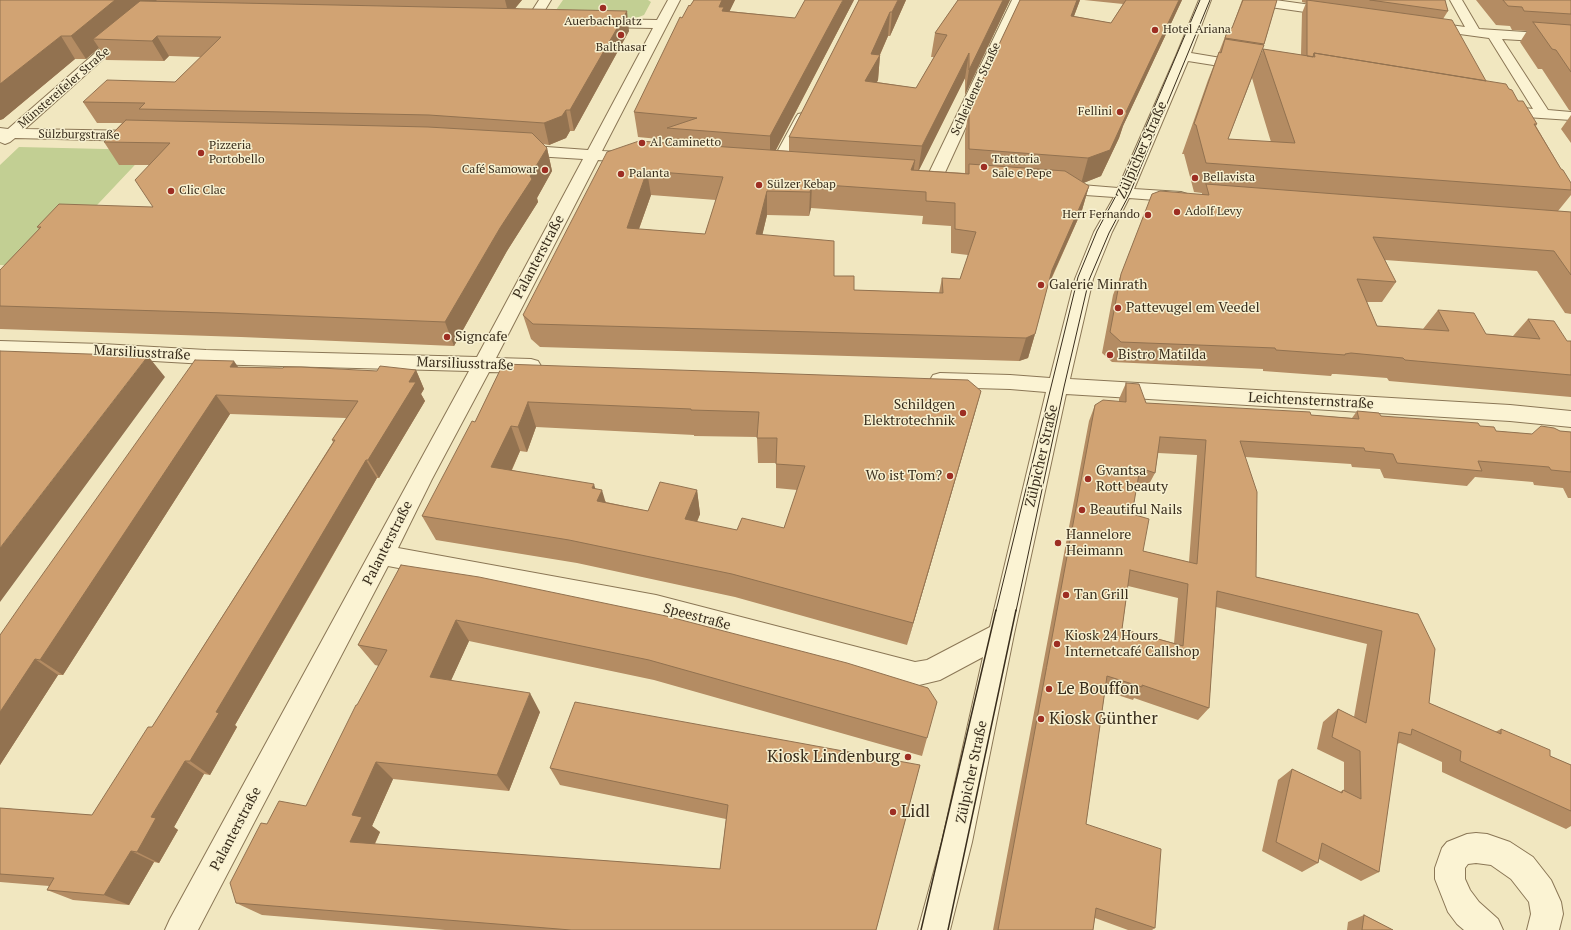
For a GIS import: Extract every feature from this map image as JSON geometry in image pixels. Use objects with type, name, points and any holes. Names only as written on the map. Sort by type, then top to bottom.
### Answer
[{"type":"street","name":"Münstereifeler Straße","points":[[4,137],[163,0]]},
{"type":"street","points":[[530,22],[545,0]]},
{"type":"street","name":"Palanterstraße","points":[[181,930],[382,556],[424,471],[483,364],[674,0]]},
{"type":"street","name":"Schleidener Straße","points":[[934,179],[1018,0]]},
{"type":"street","name":"Zülpicher Straße","points":[[934,930],[957,842],[1054,386],[1084,279],[1103,232],[1124,193],[1183,56],[1205,0]]},
{"type":"street","points":[[1249,0],[1344,13]]},
{"type":"street","points":[[1456,0],[1474,32]]},
{"type":"street","points":[[146,15],[162,15]]},
{"type":"street","points":[[515,22],[546,22]]},
{"type":"street","points":[[586,23],[661,24]]},
{"type":"street","points":[[1420,25],[1493,34],[1571,39]]},
{"type":"street","points":[[1457,30],[1464,44]]},
{"type":"street","points":[[1493,34],[1539,120]]},
{"type":"street","points":[[1183,56],[1257,68]]},
{"type":"street","points":[[1488,101],[1499,109],[1526,113],[1539,120],[1571,116]]},
{"type":"street","points":[[777,167],[809,104]]},
{"type":"street","name":"Sülzburgstraße","points":[[4,137],[153,137]]},
{"type":"street","points":[[506,149],[650,159]]},
{"type":"street","points":[[761,166],[793,168]]},
{"type":"street","points":[[918,178],[950,180]]},
{"type":"street","points":[[1043,187],[1197,199]]},
{"type":"street","name":"Marsiliusstraße","points":[[0,348],[102,351],[206,357],[552,367]]},
{"type":"street","points":[[192,376],[206,357]]},
{"type":"street","points":[[923,379],[1010,382],[1054,386]]},
{"type":"street","name":"Leichtensternstraße","points":[[1054,386],[1510,413],[1571,419]]},
{"type":"street","name":"Speestraße","points":[[382,556],[656,606],[915,674],[931,671],[1001,634]]},
{"type":"street","points":[[1487,930],[1468,913],[1459,901],[1452,884],[1450,868],[1453,859],[1458,853],[1467,849],[1488,849],[1505,857],[1522,868],[1540,890],[1545,902],[1547,914],[1546,924],[1543,930]]},
{"type":"green space","name":"Auerbachplatz","points":[[563,0],[648,0],[651,2],[644,15],[631,20],[558,17],[556,10]]},
{"type":"green space","points":[[19,147],[149,150],[65,239],[29,266],[0,265],[0,165]]},
{"type":"building","points":[[0,0],[115,0],[71,36],[61,36],[0,84]]},
{"type":"building","points":[[694,0],[722,0],[719,7],[724,7],[722,11],[795,18],[805,0],[843,0],[770,136],[667,128],[697,118],[634,112],[680,17],[682,18],[689,5],[690,6]]},
{"type":"building","points":[[859,0],[898,0],[892,12],[890,12],[871,54],[880,55],[865,81],[916,88],[947,35],[935,33],[958,0],[1003,0],[969,70],[969,53],[922,146],[789,137]]},
{"type":"building","points":[[1020,0],[1077,0],[1071,16],[1111,23],[1126,0],[1179,0],[1126,112],[1127,113],[1110,150],[1088,158],[969,149],[969,108]]},
{"type":"building","points":[[1243,0],[1277,0],[1264,44],[1225,38],[1228,29],[1232,28]]},
{"type":"building","points":[[1307,0],[1452,20],[1486,81],[1314,53],[1313,57],[1307,56]]},
{"type":"building","points":[[1370,0],[1445,0],[1448,11]]},
{"type":"building","points":[[1503,0],[1571,0],[1571,14],[1524,11],[1522,7],[1508,6]]},
{"type":"building","points":[[140,1],[627,11],[570,110],[566,110],[562,116],[544,123],[429,115],[139,109],[145,103],[83,102],[107,80],[175,82],[221,37],[157,36],[152,41],[93,39]]},
{"type":"building","points":[[1533,22],[1571,25],[1571,72],[1556,50],[1552,49]]},
{"type":"building","points":[[1225,39],[1264,45],[1228,139],[1295,143],[1263,49],[1315,57],[1314,53],[1506,84],[1509,89],[1512,90],[1518,101],[1523,101],[1537,124],[1534,124],[1571,183],[1571,190],[1206,163],[1196,125],[1194,124]]},
{"type":"building","points":[[126,120],[428,127],[532,133],[547,148],[530,176],[532,179],[500,228],[445,322],[0,306],[0,270],[41,227],[37,227],[59,204],[153,207],[135,180],[170,143],[104,142]]},
{"type":"building","points":[[639,141],[915,160],[911,170],[969,174],[969,164],[1065,171],[1089,186],[1052,270],[1035,334],[1026,338],[533,324],[523,315],[607,152]],"holes":[[[647,171],[723,177],[705,234],[627,228]],[[812,184],[926,192],[926,201],[955,203],[955,229],[976,232],[960,279],[942,278],[943,293],[854,290],[854,276],[834,276],[834,241],[756,234],[767,191],[810,192]]]},
{"type":"building","points":[[1206,184],[1571,212],[1571,275],[1554,251],[1373,237],[1396,282],[1357,279],[1377,326],[1449,331],[1438,310],[1474,313],[1486,334],[1540,339],[1528,319],[1554,321],[1567,341],[1571,341],[1571,375],[1405,360],[1403,358],[1351,353],[1345,355],[1276,350],[1275,348],[1121,342],[1110,332],[1121,274],[1152,194],[1160,191],[1209,195]]},
{"type":"building","points":[[0,351],[148,356],[0,548]]},
{"type":"building","points":[[195,360],[234,361],[230,367],[301,367],[377,371],[380,366],[416,370],[409,382],[416,382],[368,460],[366,460],[216,712],[219,713],[190,761],[185,761],[151,817],[156,818],[137,852],[131,851],[104,895],[47,890],[54,878],[0,874],[0,808],[92,815],[148,727],[152,727],[335,440],[332,440],[358,401],[216,395],[40,660],[35,659],[0,712],[0,635]]},
{"type":"building","points":[[503,364],[968,380],[981,391],[913,623],[732,574],[569,540],[422,516],[472,421],[475,422]],"holes":[[[528,402],[759,412],[757,438],[777,438],[776,464],[805,466],[784,528],[742,518],[737,530],[685,519],[697,490],[660,482],[648,511],[597,501],[602,490],[592,488],[594,484],[491,467],[511,426],[518,427]]]},
{"type":"building","points":[[1126,383],[1139,384],[1146,403],[1310,412],[1311,415],[1359,419],[1357,411],[1379,413],[1381,416],[1478,423],[1480,426],[1494,427],[1496,431],[1532,434],[1541,426],[1571,432],[1571,472],[1551,470],[1549,467],[1478,461],[1482,471],[1397,463],[1393,454],[1365,451],[1364,448],[1240,441],[1257,492],[1256,577],[1418,614],[1435,649],[1429,703],[1501,734],[1501,729],[1550,750],[1550,756],[1571,765],[1571,811],[1460,761],[1461,751],[1412,729],[1411,735],[1399,732],[1379,872],[1322,843],[1318,863],[1276,842],[1292,769],[1342,793],[1343,790],[1361,799],[1360,751],[1332,737],[1338,709],[1366,723],[1382,631],[1217,591],[1209,708],[1142,685],[1142,687],[1107,676],[1086,824],[1161,849],[1155,928],[1096,908],[1093,930],[998,930],[1095,405],[1103,400],[1126,402]],"holes":[[[1160,437],[1206,440],[1197,564],[1143,551],[1149,519],[1132,514],[1140,468],[1155,473]],[[1130,570],[1188,584],[1183,646],[1122,629]]]},
{"type":"building","points":[[401,565],[479,577],[666,616],[847,663],[928,688],[937,702],[927,738],[649,660],[456,620],[430,677],[530,693],[497,775],[376,762],[352,815],[362,817],[350,842],[720,869],[728,805],[550,768],[575,702],[920,765],[876,930],[571,930],[236,903],[230,883],[261,823],[267,824],[279,801],[306,806],[356,705],[387,650],[358,645]]},
{"type":"building","points":[[1364,915],[1393,930],[1362,930]]},
{"type":"tram line","points":[[996,611],[1078,277],[1097,231],[1118,192],[1200,0]]},
{"type":"tram line","points":[[1016,611],[1064,387],[1089,280],[1109,233],[1130,193],[1210,0]]},
{"type":"tram line","points":[[921,930],[996,610]]},
{"type":"tram line","points":[[948,930],[1016,610]]},
{"type":"place","name":"Auerbachplatz","points":[[603,8]]},
{"type":"place","name":"Hotel Ariana","points":[[1155,30]]},
{"type":"place","name":"Balthasar","points":[[621,35]]},
{"type":"place","name":"Fellini","points":[[1120,112]]},
{"type":"place","name":"Al Caminetto","points":[[642,143]]},
{"type":"place","name":"Pizzeria Portobello","points":[[201,153]]},
{"type":"place","name":"Trattoria Sale e Pepe","points":[[984,167]]},
{"type":"place","name":"Café Samowar","points":[[545,170]]},
{"type":"place","name":"Palanta","points":[[621,174]]},
{"type":"place","name":"Bellavista","points":[[1195,178]]},
{"type":"place","name":"Sülzer Kebap","points":[[759,185]]},
{"type":"place","name":"Clic Clac","points":[[171,191]]},
{"type":"place","name":"Adolf Levy","points":[[1177,212]]},
{"type":"place","name":"Herr Fernando","points":[[1148,215]]},
{"type":"place","name":"Galerie Minrath","points":[[1041,285]]},
{"type":"place","name":"Pattevugel em Veedel","points":[[1118,308]]},
{"type":"place","name":"Signcafe","points":[[447,337]]},
{"type":"place","name":"Bistro Matilda","points":[[1110,355]]},
{"type":"place","name":"Schildgen Elektrotechnik","points":[[963,413]]},
{"type":"place","name":"Wo ist Tom?","points":[[950,476]]},
{"type":"place","name":"Gvantsa Rott beauty","points":[[1088,479]]},
{"type":"place","name":"Beautiful Nails","points":[[1082,510]]},
{"type":"place","name":"Hannelore Heimann","points":[[1058,543]]},
{"type":"place","name":"Tan Grill","points":[[1066,595]]},
{"type":"place","name":"Kiosk 24 Hours Internetcafé Callshop","points":[[1057,644]]},
{"type":"place","name":"Le Bouffon","points":[[1049,689]]},
{"type":"place","name":"Kiosk Günther","points":[[1041,719]]},
{"type":"place","name":"Kiosk Lindenburg","points":[[908,757]]},
{"type":"place","name":"Lidl","points":[[893,812]]}]
